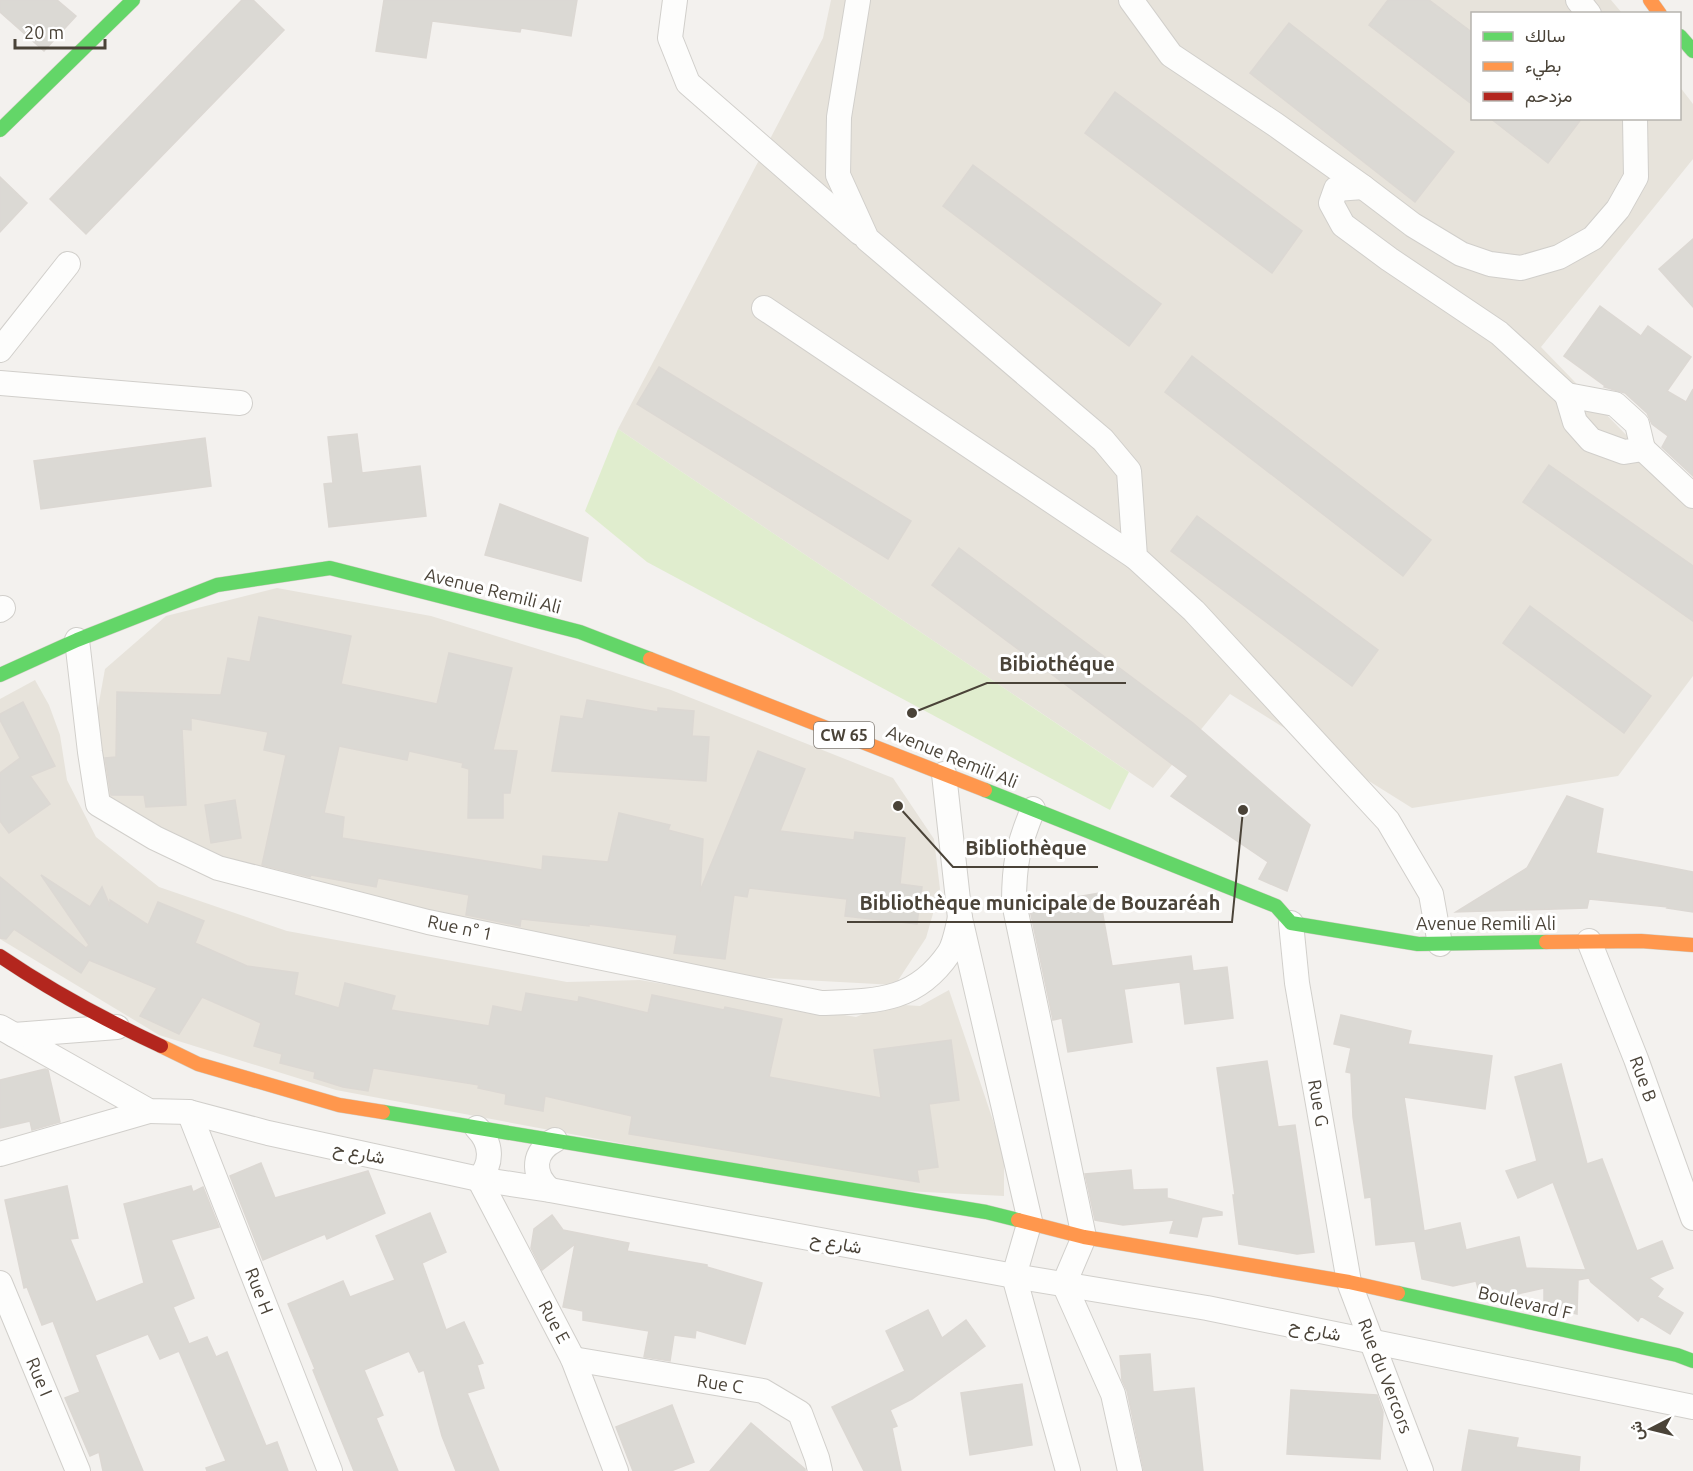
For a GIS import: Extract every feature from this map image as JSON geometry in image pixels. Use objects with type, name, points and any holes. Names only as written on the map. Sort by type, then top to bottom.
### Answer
[{"type":"main road","points":[[1,128],[133,0]]},
{"type":"main road","points":[[1681,37],[1693,51]]},
{"type":"main road","name":"Avenue Remili Ali","points":[[0,675],[77,640],[217,585],[330,568],[580,632],[1276,906],[1291,923],[1418,944],[1641,941],[1693,945]]},
{"type":"main road","name":"Boulevard F","points":[[0,956],[42,985],[198,1064],[339,1105],[986,1212],[1030,1221],[1084,1237],[1349,1282],[1677,1355],[1693,1362]]},
{"type":"street","points":[[675,0],[670,38],[688,83],[1103,440],[1129,471],[1135,557]]},
{"type":"street","points":[[858,0],[839,117],[838,175],[867,239]]},
{"type":"street","points":[[1131,0],[1171,55],[1276,125],[1413,225],[1461,254],[1490,264],[1521,268],[1559,257],[1593,238],[1618,209],[1636,177],[1635,120]]},
{"type":"street","points":[[1578,0],[1587,12]]},
{"type":"street","points":[[1363,187],[1336,189],[1331,203],[1343,225],[1499,333],[1567,395],[1575,422],[1591,440],[1624,452],[1643,449]]},
{"type":"street","points":[[0,350],[68,264]]},
{"type":"street","points":[[764,308],[1135,557],[1194,611],[1388,821],[1431,894],[1440,944]]},
{"type":"street","points":[[0,383],[240,403]]},
{"type":"street","points":[[1567,395],[1615,404],[1637,424],[1643,449],[1693,496]]},
{"type":"street","name":"Rue n° 1","points":[[77,640],[98,804],[155,838],[218,868],[429,922],[821,1003],[878,1000],[906,992],[929,976],[950,952],[960,918]]},
{"type":"street","points":[[944,774],[960,918],[1030,1221],[1014,1276],[1068,1471]]},
{"type":"street","points":[[1033,809],[1014,871],[1014,903],[1084,1237],[1064,1284],[1113,1394],[1130,1471]]},
{"type":"street","name":"Rue G","points":[[1291,923],[1297,983],[1349,1282]]},
{"type":"street","name":"Rue B","points":[[1589,941],[1636,1059],[1693,1218]]},
{"type":"street","points":[[5,1034],[120,1026]]},
{"type":"street","name":"شارع ح","points":[[5,1034],[149,1111],[189,1112],[268,1133],[479,1179],[550,1190],[1014,1276],[1207,1308],[1693,1407]]},
{"type":"street","points":[[0,1154],[149,1111]]},
{"type":"street","name":"Rue H","points":[[189,1112],[330,1471]]},
{"type":"street","points":[[477,1128],[486,1141],[489,1157],[484,1173],[479,1179]]},
{"type":"street","points":[[550,1190],[543,1184],[536,1168],[540,1151],[555,1140]]},
{"type":"street","name":"Rue E","points":[[479,1179],[573,1359],[616,1471]]},
{"type":"street","name":"Rue du Vercors","points":[[1349,1282],[1421,1471]]},
{"type":"street","name":"Rue I","points":[[0,1283],[78,1471]]},
{"type":"street","name":"Rue C","points":[[573,1359],[764,1391],[800,1413],[820,1471]]},
{"type":"shaded area","points":[[831,0],[1611,0],[1621,12],[1471,12],[1471,120],[1681,120],[1681,88],[1693,104],[1693,159],[1541,347],[1693,504],[1693,676],[1618,776],[1412,808],[1230,694],[1153,788],[618,429],[823,38]]},
{"type":"shaded area","points":[[277,588],[431,616],[671,690],[893,778],[934,839],[940,889],[926,938],[895,985],[710,975],[337,899],[155,838],[96,796],[90,752],[105,669],[166,616]]},
{"type":"shaded area","points":[[35,680],[49,705],[60,735],[67,780],[96,837],[159,887],[287,931],[567,982],[640,980],[856,1017],[887,1004],[920,1006],[949,990],[1004,1153],[1004,1196],[865,1189],[336,1090],[159,1035],[0,939],[0,699]]},
{"type":"green space","points":[[618,429],[1129,772],[1110,810],[647,562],[585,511]]},
{"type":"building","points":[[0,0],[57,0],[76,16],[44,51],[0,12]]},
{"type":"building","points":[[242,0],[253,0],[284,30],[86,234],[50,199]]},
{"type":"building","points":[[384,0],[577,0],[571,36],[521,28],[520,32],[432,21],[426,58],[376,51]]},
{"type":"building","points":[[1388,0],[1429,0],[1471,32],[1471,103],[1369,25]]},
{"type":"building","points":[[1289,23],[1454,152],[1415,202],[1250,73]]},
{"type":"building","points":[[1115,92],[1302,231],[1272,273],[1085,133]]},
{"type":"building","points":[[1493,120],[1580,120],[1548,163]]},
{"type":"building","points":[[973,165],[1161,304],[1129,346],[943,206]]},
{"type":"building","points":[[0,177],[27,203],[0,232]]},
{"type":"building","points":[[1693,239],[1693,307],[1659,269]]},
{"type":"building","points":[[1600,306],[1641,336],[1648,326],[1691,357],[1667,391],[1686,402],[1693,389],[1693,476],[1662,447],[1668,436],[1652,424],[1647,413],[1625,393],[1604,387],[1564,356]]},
{"type":"building","points":[[1192,356],[1431,540],[1403,576],[1165,392]]},
{"type":"building","points":[[659,367],[911,521],[888,559],[637,404]]},
{"type":"building","points":[[357,434],[362,473],[420,466],[426,516],[329,527],[324,484],[333,483],[328,437]]},
{"type":"building","points":[[205,438],[211,486],[41,509],[34,461]]},
{"type":"building","points":[[1549,465],[1693,566],[1693,621],[1523,502]]},
{"type":"building","points":[[500,504],[588,538],[581,581],[485,555]]},
{"type":"building","points":[[1197,516],[1378,650],[1352,686],[1171,551]]},
{"type":"building","points":[[959,548],[1193,723],[1310,825],[1287,891],[1259,879],[1268,862],[1171,796],[1188,776],[932,585]]},
{"type":"building","points":[[1530,606],[1651,696],[1624,733],[1503,643]]},
{"type":"building","points":[[259,617],[351,636],[341,684],[437,704],[449,653],[512,668],[493,750],[517,751],[510,793],[503,793],[503,818],[468,818],[469,769],[462,767],[463,763],[409,751],[407,760],[339,746],[324,813],[344,817],[342,838],[542,870],[543,856],[608,862],[619,813],[670,825],[668,830],[703,839],[700,891],[758,751],[805,769],[780,831],[854,840],[855,832],[905,838],[900,884],[922,887],[917,924],[845,916],[847,899],[749,888],[747,897],[734,895],[725,959],[674,953],[677,935],[589,924],[589,926],[521,919],[520,926],[466,915],[469,895],[378,878],[376,887],[311,875],[310,877],[262,865],[286,755],[264,750],[268,732],[191,718],[191,730],[182,729],[186,805],[146,807],[144,795],[111,795],[105,758],[116,757],[117,692],[221,695],[228,658],[250,662]]},
{"type":"building","points":[[587,700],[658,712],[658,708],[694,711],[692,736],[709,737],[706,781],[552,771],[561,716],[583,719]]},
{"type":"building","points":[[23,702],[55,766],[30,776],[50,804],[9,833],[0,821],[0,773],[20,758],[0,720],[0,714]]},
{"type":"building","points":[[1567,796],[1603,809],[1596,853],[1693,872],[1693,912],[1668,907],[1589,899],[1587,908],[1456,912],[1527,868]]},
{"type":"building","points":[[235,800],[241,838],[211,843],[205,805]]},
{"type":"building","points":[[41,875],[90,907],[102,887],[110,906],[110,900],[148,925],[158,902],[204,921],[195,943],[247,966],[298,973],[294,995],[339,1008],[345,983],[395,996],[391,1010],[489,1026],[493,1006],[522,1012],[526,993],[578,1002],[579,997],[648,1013],[652,995],[782,1019],[769,1077],[881,1098],[874,1050],[951,1040],[959,1100],[929,1104],[938,1167],[917,1170],[919,1182],[629,1134],[632,1116],[545,1096],[543,1111],[505,1104],[506,1094],[478,1088],[479,1085],[373,1068],[368,1091],[343,1087],[314,1078],[315,1072],[280,1063],[282,1054],[254,1046],[261,1023],[202,997],[179,1034],[140,1016],[157,988],[89,960],[81,973],[14,929],[6,939],[0,938],[0,877],[86,948],[89,945]]},
{"type":"building","points":[[1099,893],[1112,966],[1191,956],[1193,971],[1227,967],[1233,1018],[1185,1024],[1180,982],[1124,989],[1132,1042],[1068,1052],[1062,1018],[1053,1020],[1029,905]]},
{"type":"building","points":[[1341,1015],[1411,1031],[1408,1044],[1492,1056],[1485,1109],[1404,1097],[1424,1231],[1460,1223],[1466,1250],[1519,1237],[1526,1268],[1586,1270],[1553,1182],[1518,1198],[1506,1171],[1537,1161],[1515,1077],[1561,1064],[1587,1164],[1602,1159],[1637,1251],[1662,1241],[1673,1268],[1649,1278],[1663,1289],[1657,1297],[1683,1313],[1670,1334],[1641,1316],[1638,1321],[1589,1278],[1578,1280],[1577,1314],[1544,1306],[1544,1288],[1504,1297],[1479,1292],[1476,1281],[1453,1286],[1422,1279],[1415,1241],[1376,1245],[1371,1197],[1365,1198],[1353,1117],[1351,1073],[1346,1072],[1351,1048],[1334,1044]]},
{"type":"building","points":[[1267,1061],[1278,1127],[1295,1125],[1314,1252],[1297,1254],[1239,1244],[1233,1195],[1235,1195],[1217,1068]]},
{"type":"building","points":[[48,1070],[60,1122],[32,1130],[30,1121],[0,1128],[0,1080]]},
{"type":"building","points":[[261,1163],[275,1198],[368,1171],[385,1213],[327,1239],[325,1234],[263,1260],[230,1176]]},
{"type":"building","points":[[1131,1170],[1133,1190],[1167,1189],[1167,1198],[1222,1212],[1222,1215],[1202,1217],[1197,1237],[1170,1233],[1174,1220],[1123,1225],[1095,1220],[1085,1174]]},
{"type":"building","points":[[67,1186],[78,1238],[70,1239],[96,1302],[144,1283],[124,1204],[191,1186],[193,1192],[203,1187],[219,1227],[171,1240],[194,1298],[173,1307],[189,1344],[207,1337],[216,1357],[227,1352],[266,1446],[277,1442],[288,1471],[207,1471],[206,1468],[226,1461],[179,1351],[160,1359],[148,1334],[95,1355],[143,1471],[103,1471],[99,1452],[90,1456],[65,1398],[80,1392],[53,1321],[42,1325],[27,1287],[24,1288],[5,1200]]},
{"type":"building","points":[[430,1213],[446,1252],[422,1263],[446,1330],[464,1322],[483,1363],[477,1365],[484,1388],[467,1393],[499,1471],[456,1471],[442,1436],[424,1370],[419,1372],[409,1351],[364,1370],[383,1415],[376,1418],[398,1471],[354,1471],[288,1304],[343,1281],[350,1297],[395,1280],[376,1236]]},
{"type":"building","points":[[552,1215],[563,1230],[629,1243],[627,1251],[707,1265],[707,1267],[762,1283],[745,1344],[696,1330],[695,1338],[674,1335],[670,1361],[644,1357],[649,1331],[583,1320],[583,1311],[563,1307],[575,1244],[542,1270],[531,1248],[534,1229]]},
{"type":"building","points":[[928,1310],[942,1338],[966,1320],[985,1346],[912,1399],[890,1410],[897,1426],[892,1428],[901,1471],[864,1471],[832,1407],[905,1371],[886,1331]]},
{"type":"building","points":[[1150,1354],[1153,1392],[1194,1388],[1203,1471],[1144,1471],[1127,1391],[1122,1380],[1120,1356]]},
{"type":"building","points":[[1022,1384],[1032,1445],[970,1455],[961,1393]]},
{"type":"building","points":[[1291,1390],[1377,1395],[1383,1412],[1380,1459],[1287,1454]]},
{"type":"building","points":[[672,1405],[694,1462],[671,1471],[633,1471],[616,1427]]},
{"type":"building","points":[[751,1423],[805,1469],[805,1471],[710,1471]]},
{"type":"building","points":[[1469,1430],[1518,1438],[1516,1447],[1580,1457],[1579,1471],[1462,1471]]},
{"type":"traffic: fast","points":[[0,130],[133,0]]},
{"type":"traffic: fast","points":[[1681,37],[1693,51]]},
{"type":"traffic: fast","points":[[0,675],[77,640],[217,585],[330,568],[580,632],[650,659]]},
{"type":"traffic: fast","points":[[985,790],[1276,906],[1291,923],[1418,944],[1546,942]]},
{"type":"traffic: fast","points":[[383,1112],[986,1212],[1018,1220]]},
{"type":"traffic: fast","points":[[1398,1293],[1677,1355],[1693,1361]]},
{"type":"traffic: slow","points":[[1650,0],[1659,12]]},
{"type":"traffic: slow","points":[[650,659],[985,790]]},
{"type":"traffic: slow","points":[[1546,942],[1641,941],[1693,945]]},
{"type":"traffic: slow","points":[[161,1046],[198,1064],[339,1105],[383,1112]]},
{"type":"traffic: slow","points":[[1018,1220],[1084,1237],[1349,1282],[1398,1293]]},
{"type":"traffic: jam","points":[[0,956],[79,1004],[161,1046]]},
{"type":"place","name":"Bibiothéque","points":[[912,713]]},
{"type":"place","name":"Bibliothèque","points":[[898,806]]},
{"type":"place","name":"Bibliothèque municipale de Bouzaréah","points":[[1243,810]]}]
